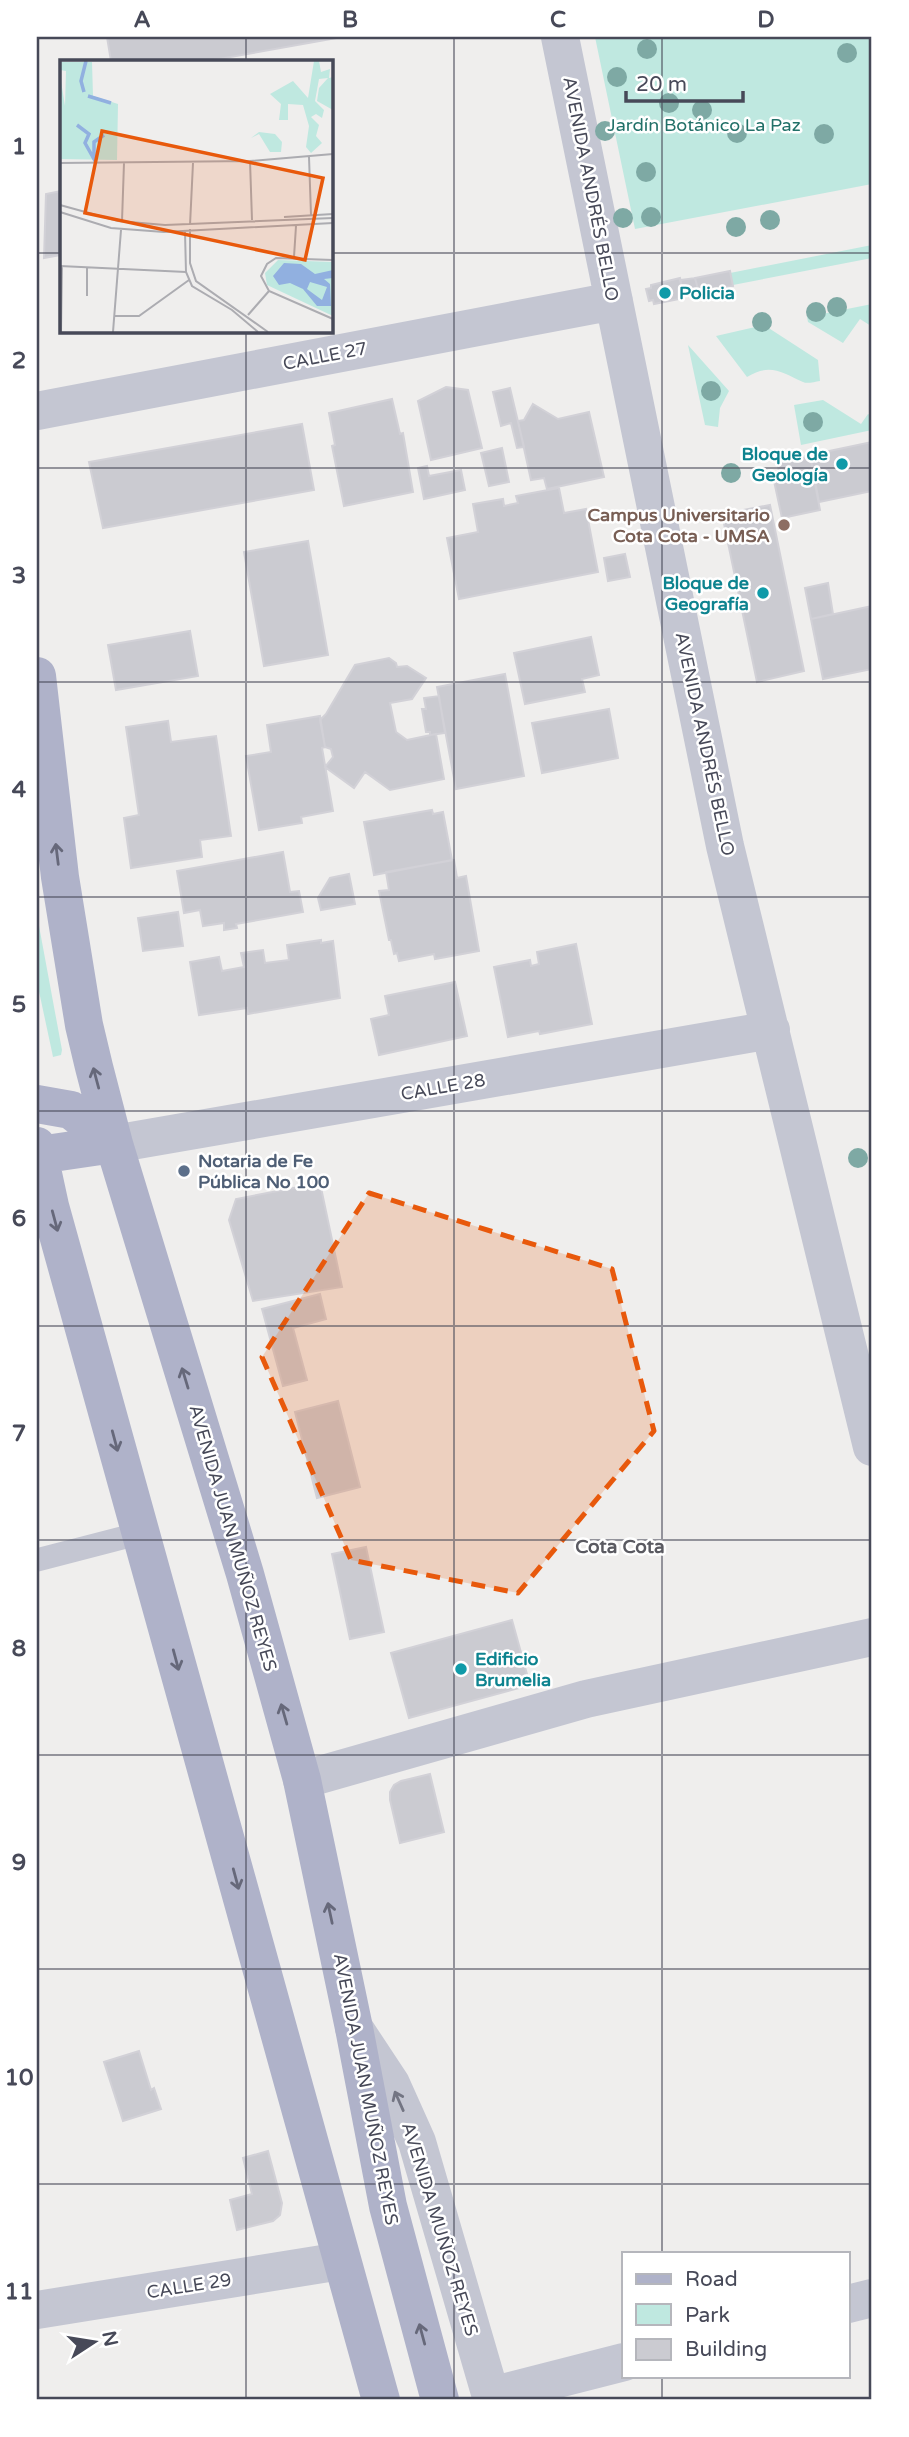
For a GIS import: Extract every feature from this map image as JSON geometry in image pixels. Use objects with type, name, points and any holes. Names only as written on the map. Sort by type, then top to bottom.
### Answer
[{"type":"main road","name":"AVENIDA JUAN MUÑOZ REYES","points":[[37,676],[60,877],[82,1011],[114,1144],[245,1574],[302,1780],[388,2206],[440,2400]]},
{"type":"main road","points":[[37,1104],[71,1110],[114,1144]]},
{"type":"main road","points":[[114,1144],[38,1150],[50,1206],[381,2400]]},
{"type":"street","name":"AVENIDA ANDRÉS BELLO","points":[[560,37],[725,846],[872,1447]]},
{"type":"street","name":"CALLE 27","points":[[37,411],[614,302]]},
{"type":"street","name":"CALLE 28","points":[[114,1144],[771,1030]]},
{"type":"street","points":[[302,1780],[586,1699],[872,1637]]},
{"type":"street","name":"AVENIDA MUÑOZ REYES","points":[[354,2028],[391,2084],[417,2142],[491,2398]]},
{"type":"street","name":"CALLE 29","points":[[37,2310],[341,2261]]},
{"type":"street","points":[[850,2304],[872,2298]]},
{"type":"street","points":[[491,2398],[622,2362]]},
{"type":"lane","points":[[37,1560],[141,1534]]},
{"type":"highlighted area","points":[[369,1193],[612,1269],[654,1431],[518,1593],[351,1560],[262,1357]]},
{"type":"green space","name":"Jardín Botánico La Paz","points":[[595,37],[872,37],[872,184],[635,229]]},
{"type":"green space","points":[[872,245],[872,258],[733,285],[730,273]]},
{"type":"green space","points":[[872,304],[871,326],[860,319],[843,343],[808,322],[807,317]]},
{"type":"green space","points":[[764,325],[818,360],[820,381],[805,383],[775,370],[762,370],[747,377],[716,336]]},
{"type":"green space","points":[[688,345],[729,391],[720,408],[718,427],[705,425]]},
{"type":"green space","points":[[823,400],[861,424],[868,414],[872,416],[872,430],[801,445],[794,405]]},
{"type":"green space","points":[[37,915],[62,1050],[61,1055],[53,1057],[37,982]]},
{"type":"building","points":[[107,37],[342,37],[214,60],[111,60]]},
{"type":"building","points":[[60,191],[60,255],[44,258],[46,194]]},
{"type":"building","name":"Policia","points":[[730,271],[733,286],[699,293],[695,278]]},
{"type":"building","name":"Policia","points":[[680,278],[684,298],[654,304],[653,300],[649,301],[646,289],[651,288],[651,285]]},
{"type":"building","points":[[695,278],[699,293],[684,296],[680,280]]},
{"type":"building","points":[[446,387],[468,390],[482,448],[431,460],[418,401]]},
{"type":"building","points":[[510,388],[524,447],[517,448],[511,423],[501,426],[493,392]]},
{"type":"building","points":[[392,399],[400,434],[403,433],[413,492],[344,506],[332,446],[335,445],[329,413]]},
{"type":"building","points":[[533,404],[558,419],[589,412],[604,477],[547,489],[544,478],[531,480],[518,421],[524,420]]},
{"type":"building","points":[[302,424],[314,490],[103,528],[89,462]]},
{"type":"building","name":"Bloque de Geología","points":[[872,442],[872,491],[819,502],[810,455]]},
{"type":"building","points":[[502,448],[509,482],[489,486],[481,453]]},
{"type":"building","points":[[810,455],[813,473],[781,479],[777,462]]},
{"type":"building","points":[[427,466],[429,476],[461,470],[465,490],[424,499],[418,468]]},
{"type":"building","points":[[813,473],[820,510],[782,518],[774,481]]},
{"type":"building","points":[[559,488],[564,513],[586,509],[598,572],[459,599],[447,538],[478,532],[473,504],[503,499],[504,506],[518,503],[516,496]]},
{"type":"building","name":"Bloque de Geografía","points":[[770,505],[804,671],[757,682],[722,514]]},
{"type":"building","points":[[308,541],[328,655],[264,666],[244,552]]},
{"type":"building","points":[[625,554],[630,577],[608,581],[604,558]]},
{"type":"building","points":[[828,583],[833,614],[811,619],[805,588]]},
{"type":"building","points":[[872,606],[872,669],[823,679],[811,619]]},
{"type":"building","points":[[190,631],[198,676],[116,690],[108,645]]},
{"type":"building","points":[[591,637],[599,675],[582,679],[585,692],[525,704],[514,653]]},
{"type":"building","points":[[389,658],[397,667],[407,666],[426,678],[412,699],[390,703],[396,732],[407,740],[436,734],[444,779],[390,790],[365,772],[354,788],[325,767],[333,757],[331,749],[325,747],[320,720],[355,665]]},
{"type":"building","points":[[505,674],[524,776],[456,789],[437,687]]},
{"type":"building","points":[[439,696],[445,733],[430,735],[430,732],[426,732],[422,709],[426,709],[424,698]]},
{"type":"building","points":[[609,709],[618,758],[542,773],[532,723]]},
{"type":"building","points":[[320,716],[325,747],[322,748],[333,811],[301,817],[302,823],[259,830],[246,756],[271,752],[267,725]]},
{"type":"building","points":[[168,721],[171,742],[216,736],[231,836],[200,840],[202,857],[131,868],[124,818],[139,815],[126,727]]},
{"type":"building","points":[[432,810],[433,814],[443,812],[452,860],[374,875],[364,822]]},
{"type":"building","points":[[283,852],[290,892],[299,891],[303,912],[236,924],[237,928],[224,930],[224,923],[203,926],[200,910],[184,913],[177,871]]},
{"type":"building","points":[[454,860],[457,878],[466,876],[479,951],[435,959],[434,954],[399,961],[389,940],[379,891],[389,890],[386,872]]},
{"type":"building","points":[[349,874],[355,904],[321,910],[318,898],[330,878]]},
{"type":"building","points":[[178,912],[183,946],[143,951],[138,918]]},
{"type":"building","points":[[321,940],[321,943],[333,941],[340,998],[248,1014],[247,1008],[199,1015],[190,962],[219,957],[222,971],[244,967],[241,953],[263,950],[265,963],[289,960],[287,945]]},
{"type":"building","points":[[576,944],[592,1024],[508,1037],[494,967],[530,960],[531,966],[539,964],[537,952]]},
{"type":"building","points":[[455,982],[467,1036],[379,1055],[371,1019],[389,1015],[385,996]]},
{"type":"building","points":[[320,1183],[342,1287],[253,1301],[229,1220],[236,1199]]},
{"type":"building","points":[[320,1294],[326,1319],[293,1328],[307,1380],[283,1386],[262,1309]]},
{"type":"building","points":[[338,1401],[360,1487],[317,1498],[295,1412]]},
{"type":"building","points":[[366,1547],[384,1632],[350,1639],[332,1554]]},
{"type":"building","name":"Edificio Brumelia","points":[[512,1620],[530,1685],[409,1718],[391,1653]]},
{"type":"building","points":[[430,1774],[444,1832],[400,1843],[390,1792],[394,1785],[401,1781]]},
{"type":"building","points":[[139,2051],[151,2090],[154,2088],[161,2109],[123,2121],[104,2062]]},
{"type":"building","points":[[268,2151],[282,2203],[280,2215],[273,2221],[237,2230],[230,2200],[252,2194],[243,2158]]},
{"type":"place","name":"Policia","points":[[665,293]]},
{"type":"place","name":"Bloque de Geología","points":[[842,464]]},
{"type":"place","name":"Campus Universitario Cota Cota - UMSA","points":[[784,525]]},
{"type":"place","name":"Bloque de Geografía","points":[[763,593]]},
{"type":"place","name":"Notaria de Fe Pública No 100","points":[[184,1171]]},
{"type":"place","name":"Edificio Brumelia","points":[[461,1669]]},
{"type":"district","name":"Cota Cota","points":[[620,1547]]}]
